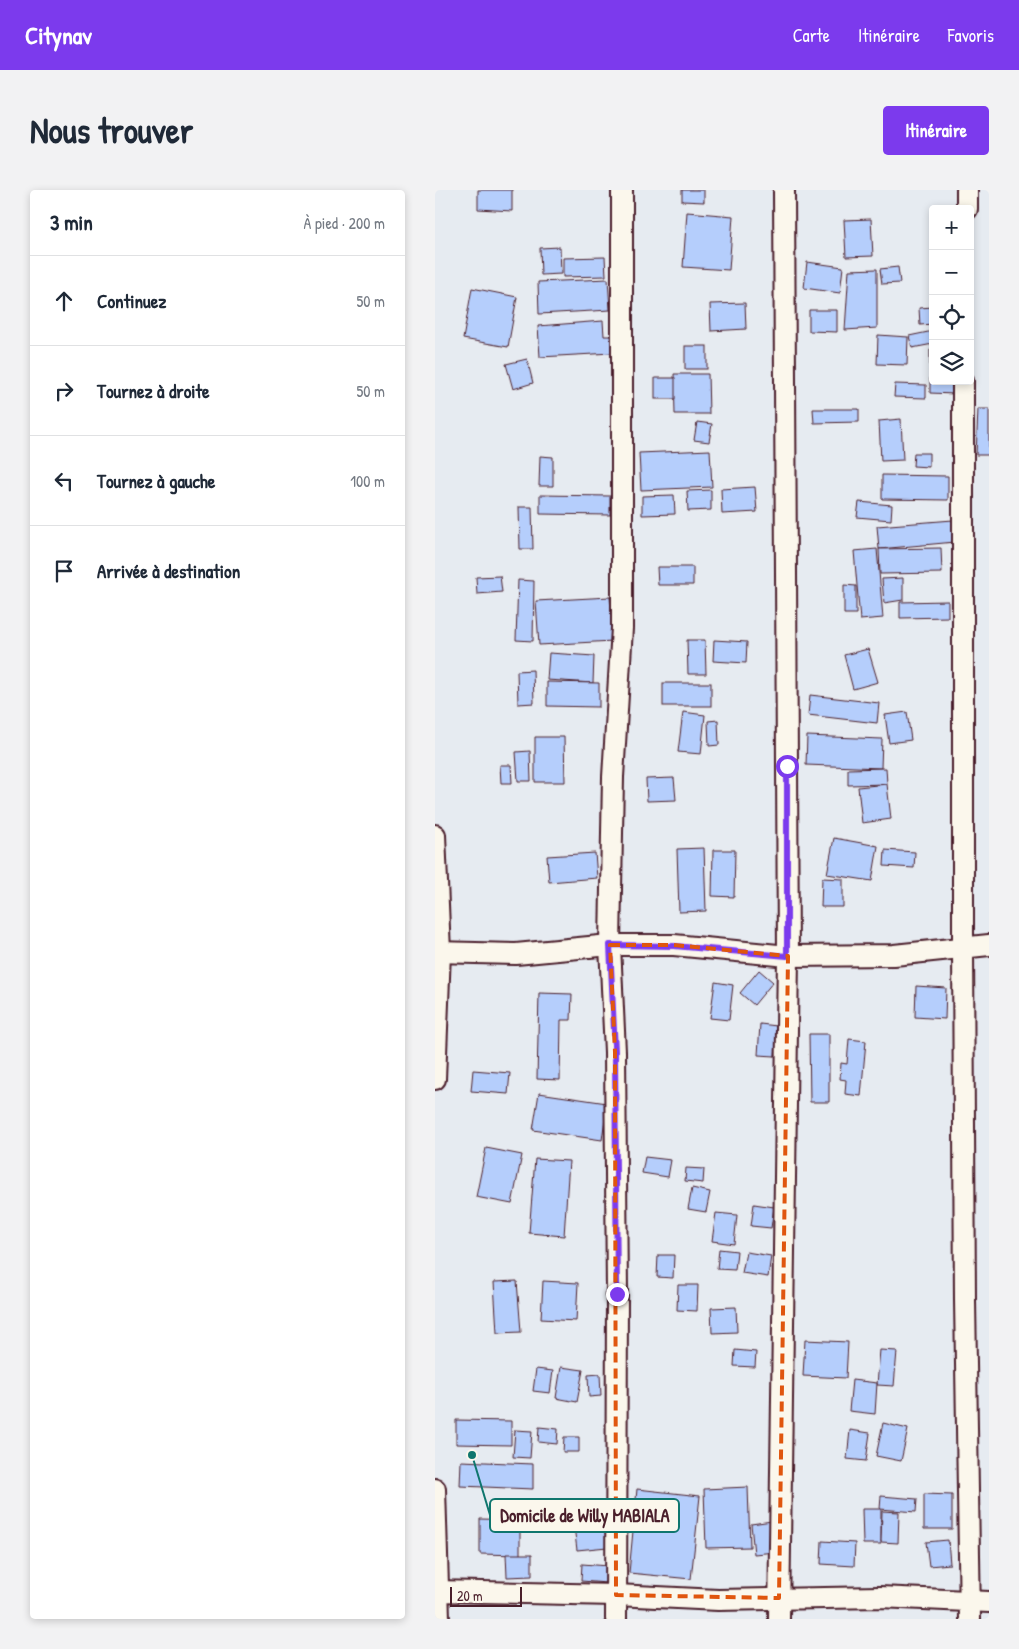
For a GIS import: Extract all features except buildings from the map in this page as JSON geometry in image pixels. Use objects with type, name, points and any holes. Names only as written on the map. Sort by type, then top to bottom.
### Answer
[{"type":"street","points":[[616,1619],[617,1294],[615,1052],[610,945],[613,777],[622,628],[622,190]]},
{"type":"street","points":[[779,1619],[787,956],[784,190]]},
{"type":"street","points":[[967,190],[967,205]]},
{"type":"street","points":[[437,1591],[718,1600],[880,1597],[977,1608],[965,1290],[963,385]]},
{"type":"street","points":[[435,835],[438,952],[435,1079]]},
{"type":"street","points":[[438,952],[516,954],[610,945],[674,946],[787,956],[894,955],[989,945]]},
{"type":"street","points":[[435,1489],[439,1619]]},
{"type":"highlighted area","points":[[610,945],[674,945],[788,956],[779,1598],[616,1595],[615,1052]]},
{"type":"place","name":"Domicile de Willy MABIALA","points":[[472,1455]]},
{"type":"route","points":[[617,1294],[615,1052],[610,945],[674,946],[787,956],[787,766]]}]
